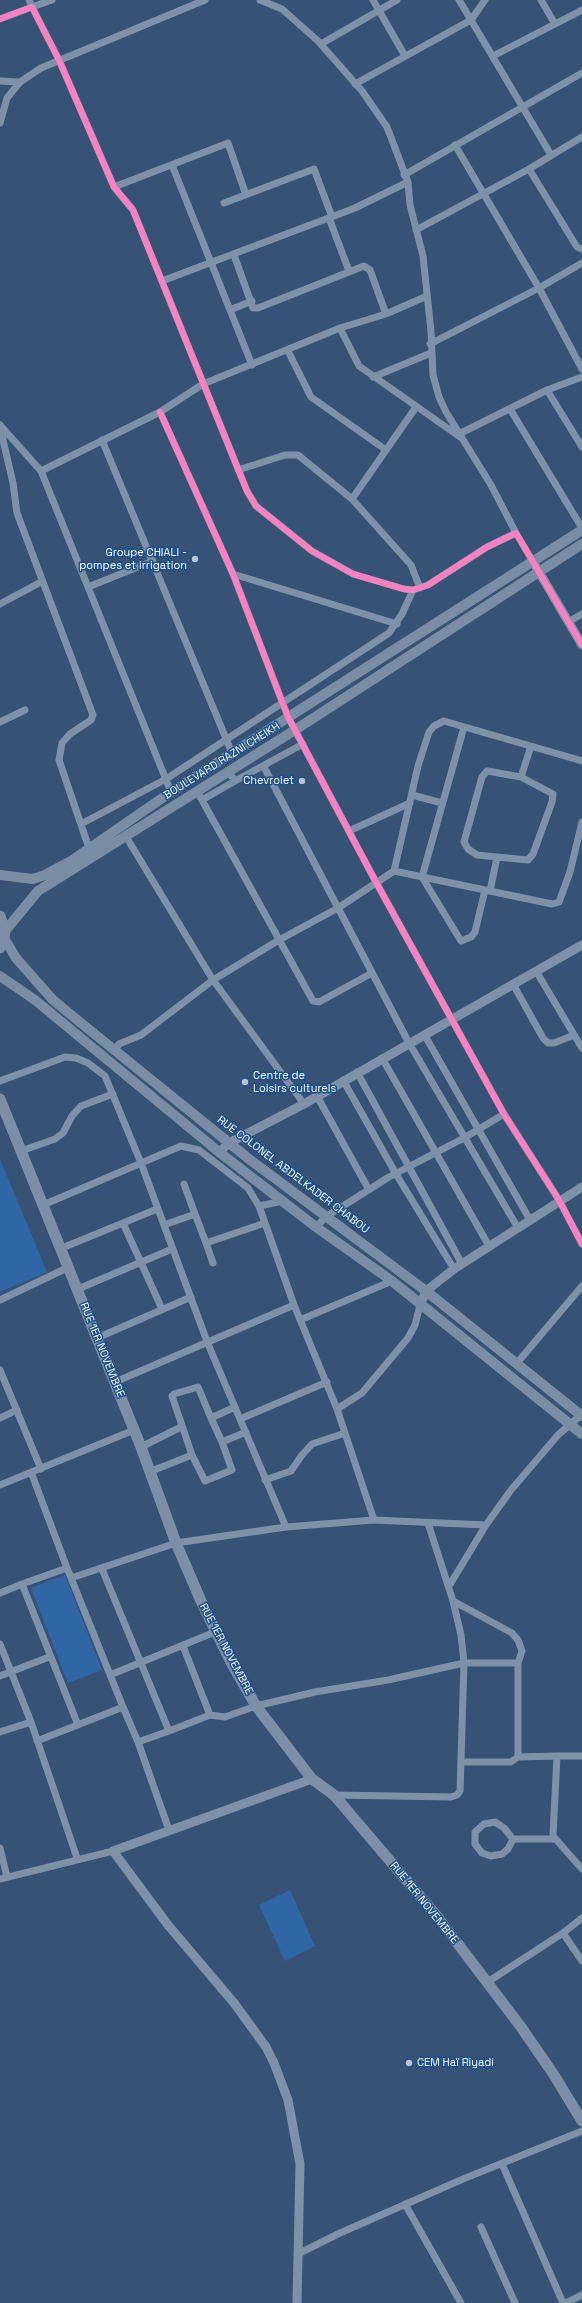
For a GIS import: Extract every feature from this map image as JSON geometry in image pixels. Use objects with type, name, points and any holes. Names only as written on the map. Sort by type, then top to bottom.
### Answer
[{"type":"main road","name":"BOULEVARD RAZNI CHEIKH","points":[[4,934],[38,891],[171,792],[582,529]]},
{"type":"main road","name":"BOULEVARD RAZNI CHEIKH","points":[[0,875],[33,879],[125,836],[295,730],[582,544]]},
{"type":"main road","points":[[0,916],[4,934],[0,948]]},
{"type":"main road","name":"RUE COLONEL ABDELKADER CHABOU","points":[[4,934],[16,958],[53,1000],[229,1143],[426,1291],[581,1415]]},
{"type":"main road","points":[[0,976],[35,1000],[219,1152],[316,1227],[392,1282],[582,1434]]},
{"type":"main road","name":"RUE 1ER NOVEMBRE","points":[[0,1099],[62,1248],[68,1267],[141,1447],[176,1543],[215,1632],[256,1706],[312,1779],[334,1795],[436,1915],[525,2033],[582,2122]]},
{"type":"street","points":[[29,0],[59,60],[114,187],[133,210],[238,470],[250,498],[256,506],[312,551],[353,574],[404,589],[416,589],[441,578],[494,543],[516,533]]},
{"type":"street","points":[[0,19],[52,0]]},
{"type":"street","points":[[0,123],[5,102],[20,82],[41,68],[205,0]]},
{"type":"street","points":[[260,0],[286,13],[321,44],[355,84],[387,127],[400,159],[404,175],[408,182],[410,205],[423,256],[433,375],[439,397],[488,479],[516,533],[582,645]]},
{"type":"street","points":[[373,0],[405,56]]},
{"type":"street","points":[[321,44],[397,0]]},
{"type":"street","points":[[459,0],[551,155]]},
{"type":"street","points":[[355,84],[471,20],[484,0]]},
{"type":"street","points":[[541,0],[555,24]]},
{"type":"street","points":[[493,56],[582,10]]},
{"type":"street","points":[[404,175],[582,73]]},
{"type":"street","points":[[0,80],[20,82]]},
{"type":"street","points":[[416,230],[529,169],[582,137]]},
{"type":"street","points":[[114,187],[228,143],[246,195]]},
{"type":"street","points":[[455,145],[539,288],[582,369]]},
{"type":"street","points":[[172,165],[252,365]]},
{"type":"street","points":[[224,203],[314,169],[350,271]]},
{"type":"street","points":[[529,169],[577,247],[582,249]]},
{"type":"street","points":[[162,281],[331,218],[408,182]]},
{"type":"street","points":[[234,255],[254,308],[258,308],[364,266],[368,267],[386,314]]},
{"type":"street","points":[[430,344],[539,288],[582,263]]},
{"type":"street","points":[[41,471],[160,412],[204,384],[288,351],[340,328],[386,314],[427,296]]},
{"type":"street","points":[[230,310],[252,301]]},
{"type":"street","points":[[340,328],[359,366],[416,407],[461,436]]},
{"type":"street","points":[[288,351],[311,397],[386,450]]},
{"type":"street","points":[[373,377],[431,353]]},
{"type":"street","points":[[461,436],[547,390],[582,377]]},
{"type":"street","points":[[547,390],[582,447]]},
{"type":"street","points":[[352,499],[416,407]]},
{"type":"street","points":[[510,409],[582,529]]},
{"type":"street","points":[[160,412],[233,574],[288,717],[348,831],[504,1114],[559,1200],[582,1244]]},
{"type":"street","points":[[0,426],[41,471],[171,792]]},
{"type":"street","points":[[0,426],[13,483],[17,513],[41,582],[93,715],[91,720],[70,734],[60,749],[59,760],[90,853]]},
{"type":"street","points":[[102,440],[232,753]]},
{"type":"street","points":[[81,824],[166,779],[226,738],[389,633],[397,624],[416,589],[411,565],[352,499],[298,455],[285,455],[238,470]]},
{"type":"street","points":[[88,587],[152,561]]},
{"type":"street","points":[[233,574],[397,624]]},
{"type":"street","points":[[0,604],[41,582]]},
{"type":"street","points":[[568,622],[582,614]]},
{"type":"street","points":[[0,722],[25,710]]},
{"type":"street","points":[[115,1050],[119,1044],[141,1035],[213,980],[279,940],[338,908],[377,884],[394,871],[420,759],[429,732],[434,726],[444,721],[582,761]]},
{"type":"street","points":[[464,727],[422,877],[461,941],[472,937],[475,932],[497,857]]},
{"type":"street","points":[[202,800],[235,781],[264,767],[303,744]]},
{"type":"street","points":[[521,777],[531,746]]},
{"type":"street","points":[[264,767],[409,1043],[518,1228]]},
{"type":"street","points":[[228,771],[235,781]]},
{"type":"street","points":[[493,771],[521,777],[552,794],[552,802],[533,854],[528,860],[477,854],[468,849],[464,842],[484,774],[493,771]]},
{"type":"street","points":[[196,791],[313,1000],[319,1002],[372,973]]},
{"type":"street","points":[[412,795],[442,803]]},
{"type":"street","points":[[348,831],[410,803]]},
{"type":"street","points":[[394,871],[552,904],[559,902],[570,872],[582,822]]},
{"type":"street","points":[[125,836],[213,980],[304,1104]]},
{"type":"street","points":[[219,1152],[229,1143],[304,1104],[343,1080],[582,945]]},
{"type":"street","points":[[536,971],[582,1048]]},
{"type":"street","points":[[514,984],[543,1038],[548,1043],[554,1043],[574,1035]]},
{"type":"street","points":[[424,1034],[530,1220]]},
{"type":"street","points":[[0,1081],[65,1057],[76,1058],[88,1063],[106,1076],[141,1164],[208,1344],[286,1527]]},
{"type":"street","points":[[382,1058],[489,1246]]},
{"type":"street","points":[[357,1072],[409,1167],[458,1267]]},
{"type":"street","points":[[343,1080],[396,1174],[458,1267]]},
{"type":"street","points":[[21,1151],[55,1139],[63,1133],[72,1116],[81,1106],[113,1094]]},
{"type":"street","points":[[317,1096],[369,1190]]},
{"type":"street","points":[[316,1227],[327,1216],[369,1190],[435,1152],[464,1138],[504,1114]]},
{"type":"street","points":[[43,1205],[181,1146],[194,1148],[248,1188],[259,1206],[294,1305],[327,1382],[374,1520]]},
{"type":"street","points":[[184,1184],[213,1263]]},
{"type":"street","points":[[337,1409],[362,1393],[408,1338],[415,1325],[420,1305],[426,1291],[489,1246],[582,1186]]},
{"type":"street","points":[[259,1206],[283,1201]]},
{"type":"street","points":[[62,1248],[157,1209]]},
{"type":"street","points":[[164,1225],[195,1214]]},
{"type":"street","points":[[123,1223],[162,1309]]},
{"type":"street","points":[[206,1243],[265,1223]]},
{"type":"street","points":[[78,1289],[141,1264],[172,1249]]},
{"type":"street","points":[[0,1300],[68,1267]]},
{"type":"street","points":[[300,1320],[392,1282]]},
{"type":"street","points":[[517,1363],[582,1286]]},
{"type":"street","points":[[97,1338],[162,1309],[191,1298]]},
{"type":"street","points":[[115,1382],[208,1344],[294,1305]]},
{"type":"street","points":[[0,1370],[41,1468]]},
{"type":"street","points":[[240,1419],[327,1382]]},
{"type":"street","points":[[198,1387],[222,1442],[232,1470],[210,1481],[203,1479],[181,1428],[173,1400],[174,1394],[198,1387]]},
{"type":"street","points":[[211,1418],[235,1407]]},
{"type":"street","points":[[0,1418],[17,1410]]},
{"type":"street","points":[[449,1586],[486,1524],[511,1490],[558,1435],[581,1415]]},
{"type":"street","points":[[141,1447],[181,1428]]},
{"type":"street","points":[[0,1485],[134,1430]]},
{"type":"street","points":[[222,1442],[246,1432]]},
{"type":"street","points":[[266,1480],[291,1471],[312,1444],[345,1433]]},
{"type":"street","points":[[149,1472],[192,1455]]},
{"type":"street","points":[[32,1472],[67,1568],[138,1742],[168,1830]]},
{"type":"street","points":[[71,1578],[102,1569],[176,1543],[286,1527],[374,1520],[486,1524]]},
{"type":"street","points":[[334,1795],[452,1797],[458,1795],[460,1791],[464,1663],[461,1635],[449,1586],[428,1523]]},
{"type":"street","points":[[0,1593],[67,1568]]},
{"type":"street","points":[[102,1569],[140,1664],[170,1731]]},
{"type":"street","points":[[22,1584],[49,1657],[78,1725]]},
{"type":"street","points":[[453,1601],[512,1633],[518,1640],[521,1647],[518,1663],[518,1757]]},
{"type":"street","points":[[110,1675],[215,1632]]},
{"type":"street","points":[[0,1644],[31,1722],[77,1858]]},
{"type":"street","points":[[183,1646],[210,1715]]},
{"type":"street","points":[[0,1676],[49,1657]]},
{"type":"street","points":[[138,1742],[210,1715],[225,1717],[256,1706],[315,1692],[388,1680],[464,1663],[518,1663]]},
{"type":"street","points":[[37,1741],[123,1707]]},
{"type":"street","points":[[0,1732],[31,1722]]},
{"type":"street","points":[[557,1756],[554,1839],[582,1869]]},
{"type":"street","points":[[461,1762],[511,1762],[518,1757],[582,1756]]},
{"type":"street","points":[[0,1848],[3,1878],[113,1850],[312,1779]]},
{"type":"street","points":[[512,1839],[508,1849],[502,1854],[491,1856],[482,1853],[475,1844],[475,1832],[484,1824],[495,1822],[512,1839],[554,1839]]},
{"type":"street","points":[[113,1850],[168,1925],[234,2003],[266,2047],[274,2062],[288,2100],[298,2145],[300,2164],[300,2253],[297,2303]]},
{"type":"street","points":[[486,1983],[563,1933],[582,1918]]},
{"type":"street","points":[[563,1933],[582,1961]]},
{"type":"street","points":[[300,2253],[406,2204],[582,2131]]},
{"type":"street","points":[[502,2164],[563,2303]]},
{"type":"street","points":[[406,2204],[461,2303]]},
{"type":"street","points":[[481,2227],[515,2303]]},
{"type":"street","points":[[566,2303],[582,2295]]},
{"type":"shaded area","points":[[0,1159],[47,1272],[0,1292]]},
{"type":"shaded area","points":[[65,1575],[102,1670],[68,1683],[31,1588]]},
{"type":"shaded area","points":[[290,1890],[315,1946],[285,1961],[259,1905]]},
{"type":"cycle path","points":[[0,19],[32,7],[59,60],[114,187],[133,210],[247,491],[256,506],[312,551],[353,574],[404,589],[413,590],[428,585],[487,547],[516,533],[582,645]]},
{"type":"cycle path","points":[[160,412],[233,574],[288,717],[377,884],[504,1114],[559,1200],[582,1244]]},
{"type":"place","name":"Groupe CHIALI - pompes et irrigation","points":[[195,559]]},
{"type":"place","name":"Chevrolet","points":[[302,781]]},
{"type":"place","name":"Centre de Loisirs culturels","points":[[245,1082]]},
{"type":"place","name":"CEM Haï Riyadi","points":[[409,2063]]}]
